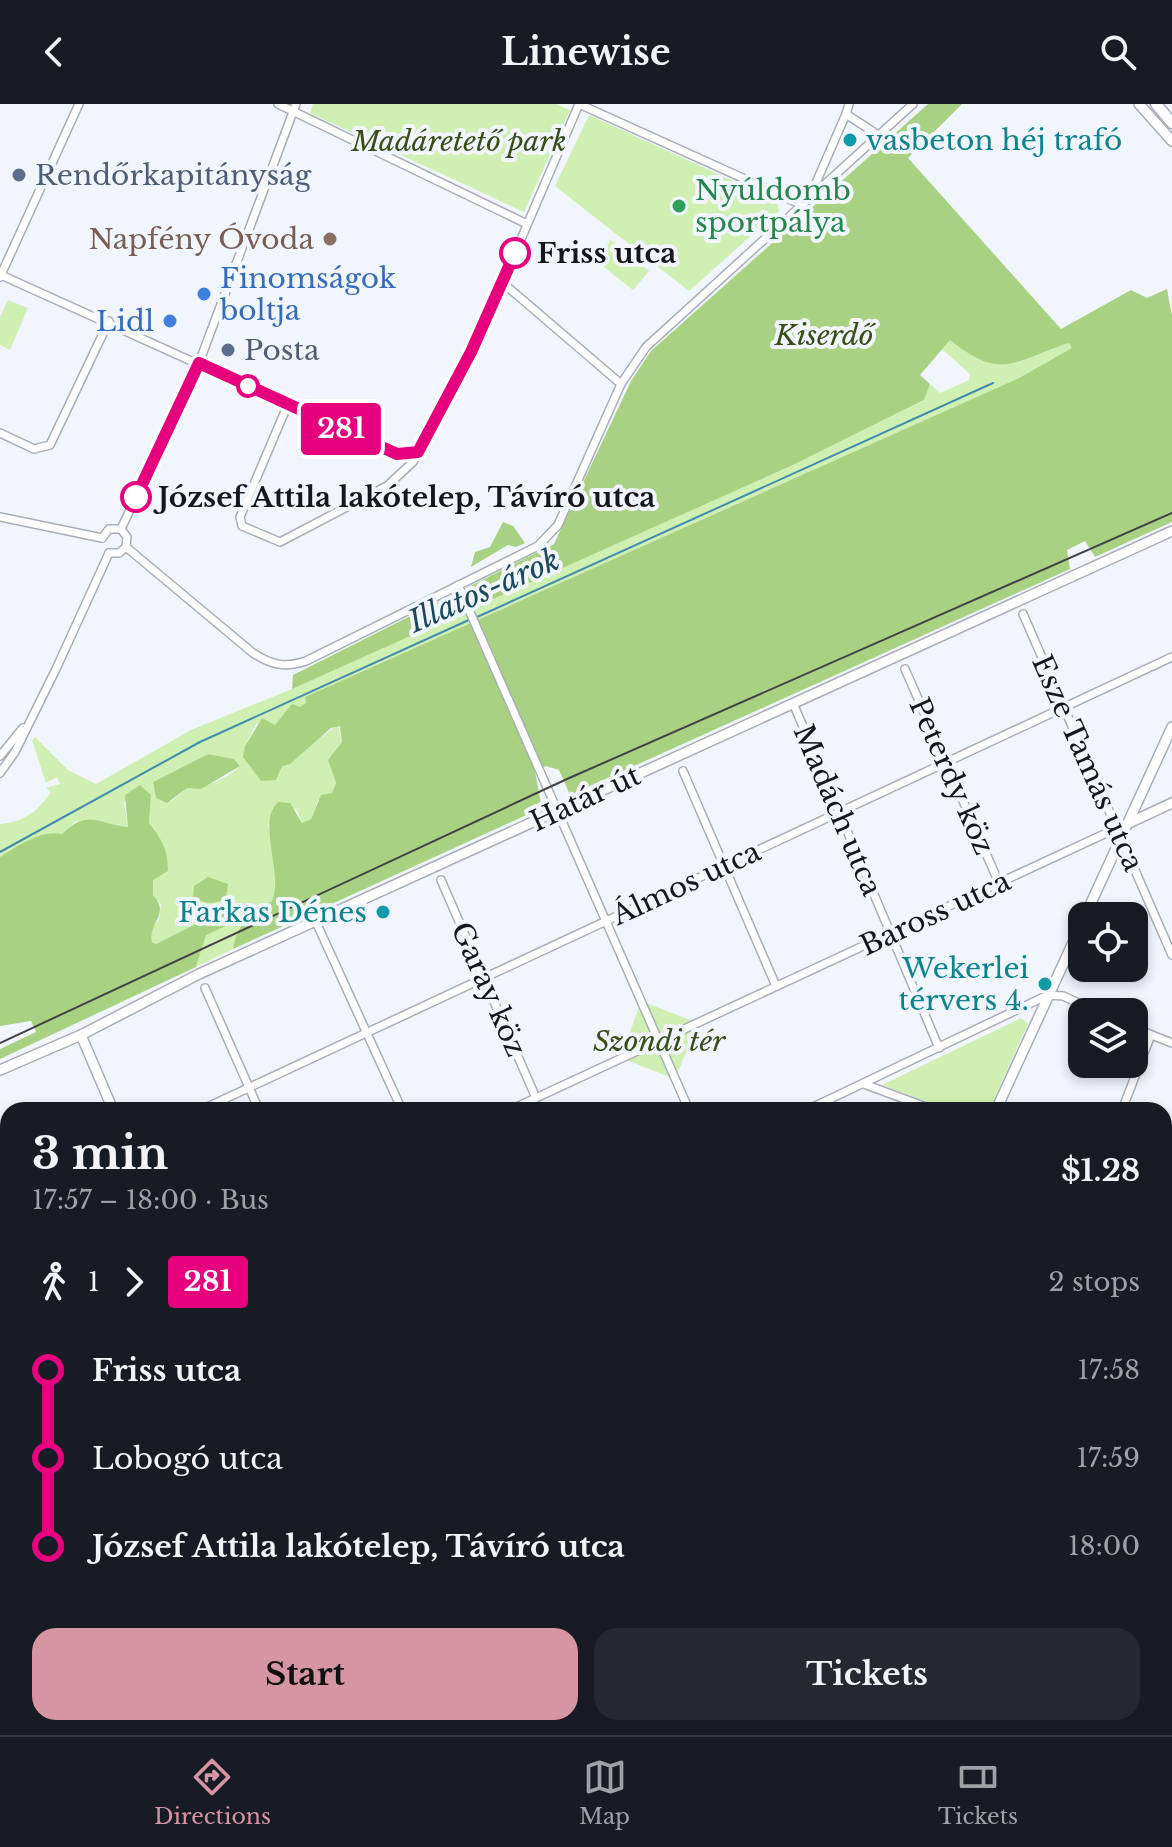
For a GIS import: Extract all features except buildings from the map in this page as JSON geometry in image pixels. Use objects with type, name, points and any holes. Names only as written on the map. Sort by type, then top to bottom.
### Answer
[{"type":"main road","points":[[1139,104],[1172,141]]},
{"type":"main road","points":[[1156,104],[1172,123]]},
{"type":"main road","name":"Határ út","points":[[0,1070],[81,1035],[199,974],[1172,531]]},
{"type":"main road","points":[[1129,823],[1172,727]]},
{"type":"main road","points":[[1091,902],[1119,833],[1129,823],[1172,803]]},
{"type":"main road","points":[[1000,1102],[1068,953]]},
{"type":"main road","points":[[81,1035],[110,1102]]},
{"type":"street","points":[[79,104],[1,276],[109,321],[397,454],[418,452]]},
{"type":"street","points":[[278,104],[527,224]]},
{"type":"street","points":[[121,529],[199,363],[296,104]]},
{"type":"street","points":[[288,404],[240,517],[242,526],[273,540],[291,539],[387,486],[404,473],[418,452],[503,283],[579,104],[800,204]]},
{"type":"street","points":[[811,195],[849,104]]},
{"type":"street","points":[[126,547],[253,653],[270,663],[285,666],[306,661],[532,549],[553,534],[621,384],[660,332],[913,104]]},
{"type":"street","points":[[846,114],[878,135]]},
{"type":"street","points":[[503,283],[621,384]]},
{"type":"street","points":[[0,433],[34,449],[50,445],[109,321]]},
{"type":"street","points":[[0,517],[102,538]]},
{"type":"street","points":[[121,529],[127,537],[126,547],[119,553],[109,553],[102,546],[102,538],[107,530],[121,529]]},
{"type":"street","points":[[1,768],[29,720],[109,553]]},
{"type":"street","points":[[458,585],[685,1102]]},
{"type":"street","name":"Esze Tamás utca","points":[[1023,614],[1169,940],[1172,955]]},
{"type":"street","name":"Álmos utca","points":[[218,1102],[1172,657]]},
{"type":"street","name":"Peterdy köz","points":[[905,669],[999,883]]},
{"type":"street","name":"Madách utca","points":[[793,703],[939,1048]]},
{"type":"street","points":[[0,756],[29,720]]},
{"type":"street","points":[[683,771],[776,986]]},
{"type":"street","name":"Baross utca","points":[[658,1041],[999,883],[1119,833]]},
{"type":"street","name":"Garay köz","points":[[441,880],[536,1098]]},
{"type":"street","points":[[316,922],[398,1102]]},
{"type":"street","points":[[205,988],[255,1102]]},
{"type":"street","points":[[825,1102],[1048,995],[1068,998]]},
{"type":"street","points":[[1148,1034],[1172,1043]]},
{"type":"street","points":[[1125,1102],[1151,1035]]},
{"type":"street","points":[[527,1102],[658,1041]]},
{"type":"street","points":[[864,1084],[912,1102]]},
{"type":"green space","name":"Madáretető park","points":[[313,104],[556,104],[570,110],[524,212],[310,113]]},
{"type":"green space","name":"Kiserdő","points":[[928,104],[962,104],[908,158],[1061,329],[1131,290],[1147,298],[1167,289],[1172,316],[1172,522],[1095,557],[1085,541],[1067,550],[1070,569],[570,795],[559,770],[546,766],[535,772],[542,808],[233,949],[237,933],[246,919],[272,901],[275,876],[269,822],[272,811],[278,802],[290,803],[302,823],[311,819],[321,795],[332,793],[336,783],[328,760],[342,742],[340,726],[331,728],[290,764],[282,766],[276,780],[261,781],[243,757],[245,746],[262,718],[275,725],[292,704],[300,707],[306,703],[305,697],[1019,378],[1072,348],[1069,343],[1020,361],[995,364],[967,353],[950,340],[920,375],[930,384],[924,400],[793,465],[292,689],[293,675],[554,544],[631,381],[651,351]]},
{"type":"green space","name":"Nyúldomb sportpálya","points":[[589,115],[777,201],[779,211],[689,291],[555,186]]},
{"type":"green space","points":[[611,240],[649,271],[633,290],[595,260]]},
{"type":"green space","points":[[8,300],[28,308],[10,350],[0,345],[0,317]]},
{"type":"green space","points":[[950,340],[982,360],[1008,364],[1069,343],[1073,348],[1019,378],[305,697],[306,703],[274,726],[256,724],[245,746],[250,767],[258,773],[282,766],[338,725],[342,742],[328,760],[336,783],[332,793],[318,800],[311,819],[302,823],[296,808],[268,824],[278,887],[272,901],[246,919],[237,933],[233,949],[196,967],[206,935],[228,907],[156,944],[152,942],[151,929],[159,920],[161,904],[153,895],[153,879],[161,873],[166,859],[163,844],[149,823],[151,795],[124,802],[128,827],[76,821],[62,834],[0,857],[0,824],[29,815],[51,792],[46,788],[60,784],[57,777],[46,783],[32,740],[35,737],[68,770],[96,784],[191,730],[292,689],[793,465],[923,401],[930,384],[940,393],[969,380],[970,374],[942,349]],"holes":[[[208,754],[234,759],[240,765],[216,782],[187,788],[172,801],[156,798],[153,782]]]},
{"type":"green space","points":[[503,522],[513,526],[525,543],[516,547],[508,545],[471,567],[475,552],[490,547]]},
{"type":"green space","points":[[208,754],[234,759],[240,766],[201,789],[187,788],[167,803],[156,798],[153,782]]},
{"type":"green space","points":[[140,785],[151,795],[149,823],[163,845],[168,863],[168,871],[153,880],[153,895],[160,913],[153,929],[152,942],[156,944],[229,907],[230,924],[206,935],[196,967],[0,1059],[0,1049],[36,1032],[31,1021],[0,1026],[0,857],[30,840],[45,834],[62,834],[86,820],[128,827],[125,795]]},
{"type":"green space","points":[[208,877],[228,884],[226,898],[210,903],[193,897],[194,886]]},
{"type":"green space","name":"Szondi tér","points":[[641,1001],[698,1023],[675,1079],[621,1058]]},
{"type":"green space","points":[[1021,1018],[1028,1024],[993,1102],[928,1102],[882,1085]]},
{"type":"waterway","name":"Illatos-árok","points":[[477,617],[993,383]]},
{"type":"waterway","name":"Illatos-árok","points":[[0,852],[200,742],[471,619]]},
{"type":"tram line","points":[[0,1043],[567,779],[1172,513]]},
{"type":"bus line","name":"281","points":[[136,497],[199,363],[397,454],[418,452],[471,352],[515,253]]},
{"type":"place","name":"vasbeton héj trafó","points":[[850,140]]},
{"type":"place","name":"Rendőrkapitányság","points":[[19,175]]},
{"type":"place","name":"Nyúldomb sportpálya","points":[[679,206]]},
{"type":"place","name":"Napfény Óvoda","points":[[330,239]]},
{"type":"place","name":"Friss utca","points":[[515,253]]},
{"type":"place","name":"Finomságok boltja","points":[[204,294]]},
{"type":"place","name":"Lidl","points":[[170,321]]},
{"type":"place","name":"Posta","points":[[228,350]]},
{"type":"place","name":"József Attila lakótelep, Távíró utca","points":[[136,497]]},
{"type":"place","name":"Farkas Dénes","points":[[383,912]]},
{"type":"place","name":"Wekerlei térvers 4.","points":[[1045,984]]}]
